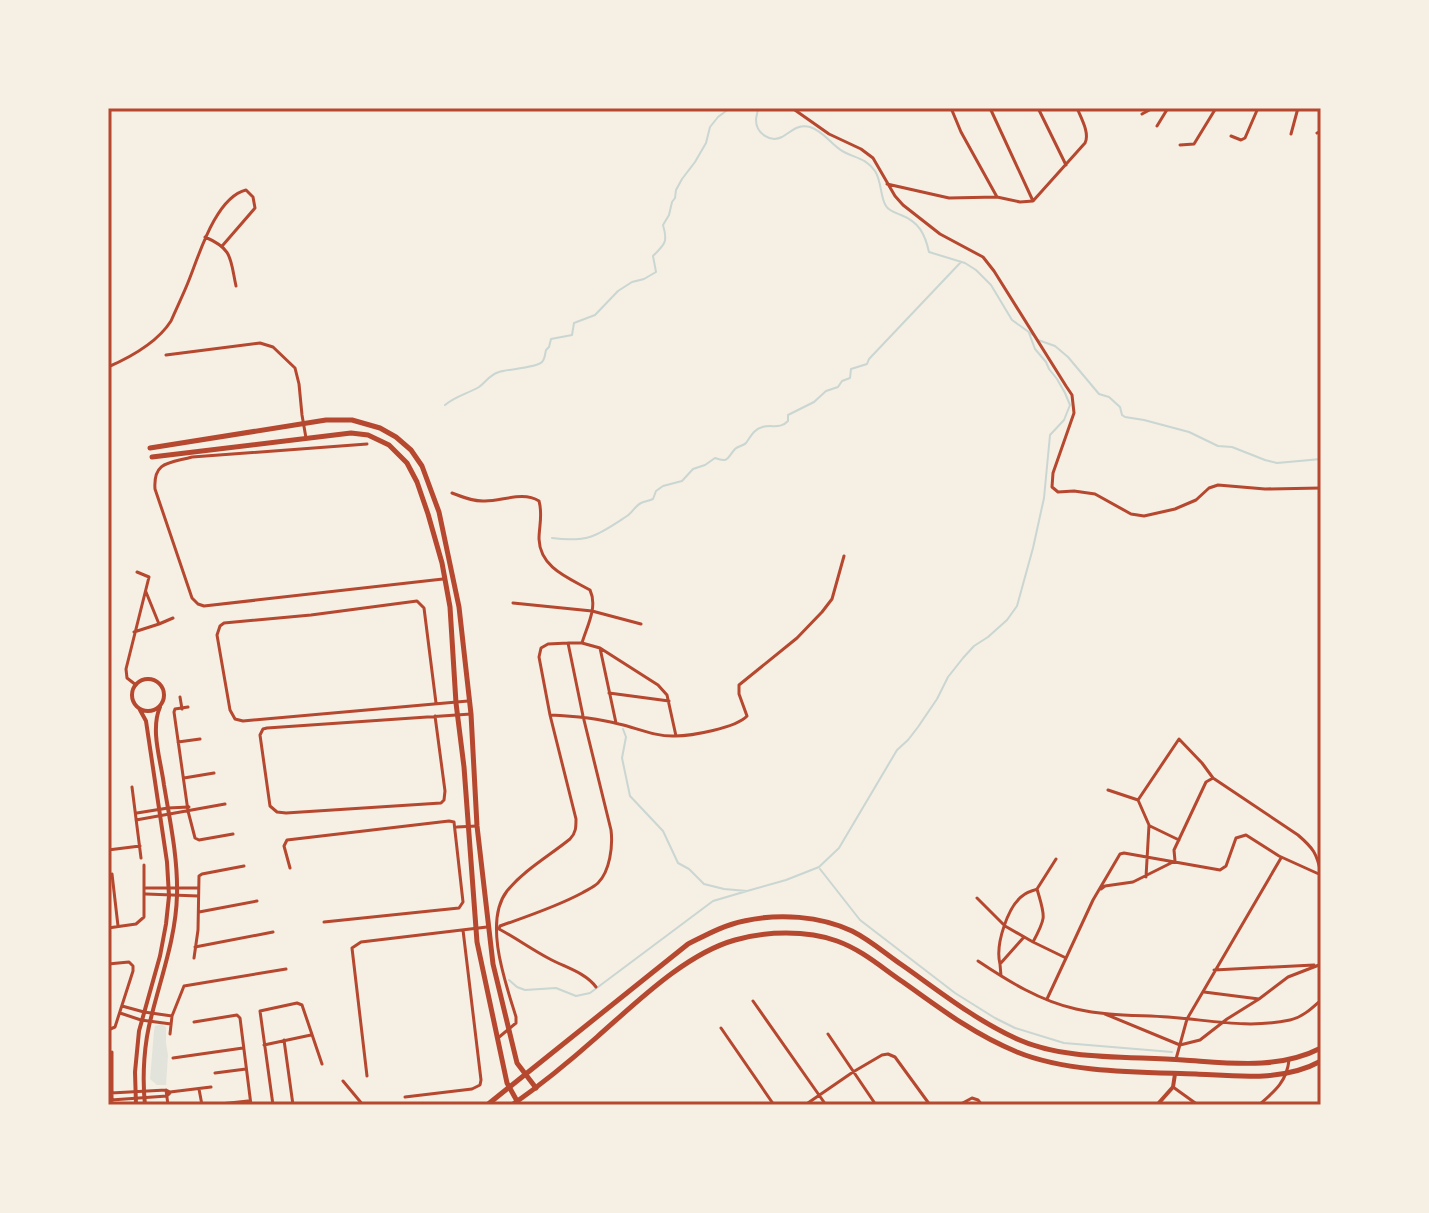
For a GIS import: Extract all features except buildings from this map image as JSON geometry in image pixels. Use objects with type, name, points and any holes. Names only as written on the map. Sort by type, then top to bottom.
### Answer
[{"type":"main road","points":[[150,448],[303,423],[352,420],[380,428],[411,450],[428,479],[439,512],[459,607],[471,714],[477,826],[493,964],[517,1063],[536,1088]]},
{"type":"main road","points":[[152,457],[351,433],[368,435],[389,445],[407,463],[428,514],[450,607],[477,942],[508,1088],[514,1103],[701,954],[738,939],[761,935],[815,936],[852,947],[972,1030],[1033,1058],[1082,1068],[1242,1077],[1287,1073],[1321,1061]]},
{"type":"main road","points":[[487,1105],[688,944],[724,927],[762,918],[811,919],[853,932],[958,1005],[1017,1039],[1056,1050],[1262,1064],[1289,1060],[1321,1048]]},
{"type":"main road","points":[[1014,1051],[1017,1039]]},
{"type":"street","points":[[792,108],[829,134],[873,158],[903,205],[940,234],[983,257],[1007,291],[1072,395],[1074,413],[1053,473],[1052,487],[1058,492],[1095,494],[1131,514],[1144,516],[1175,509],[1218,485],[1265,489],[1321,488]]},
{"type":"street","points":[[951,108],[997,197]]},
{"type":"street","points":[[990,108],[1033,201]]},
{"type":"street","points":[[1038,108],[1066,165]]},
{"type":"street","points":[[887,184],[949,198],[997,197],[1020,202],[1033,201],[1087,139],[1077,108]]},
{"type":"street","points":[[1142,114],[1153,108]]},
{"type":"street","points":[[1157,126],[1168,108]]},
{"type":"street","points":[[1180,145],[1194,144],[1216,108]]},
{"type":"street","points":[[1231,136],[1244,139],[1258,108]]},
{"type":"street","points":[[1291,134],[1298,108]]},
{"type":"street","points":[[108,367],[132,355],[165,330],[205,237],[218,215],[246,190],[255,208],[223,245]]},
{"type":"street","points":[[205,237],[223,245],[230,259],[236,286]]},
{"type":"street","points":[[166,355],[269,344],[295,368],[306,438]]},
{"type":"street","points":[[367,444],[192,457],[159,468],[154,477],[155,489],[192,598],[204,606],[453,579]]},
{"type":"street","points":[[150,448],[152,457]]},
{"type":"street","points":[[452,493],[484,501],[525,497],[539,501],[542,556],[552,568],[590,590],[594,600],[582,643]]},
{"type":"street","points":[[550,715],[583,716],[676,736],[742,722],[747,716],[739,685],[797,638],[822,612],[832,599],[844,556]]},
{"type":"street","points":[[137,572],[156,580]]},
{"type":"street","points":[[136,685],[128,680],[126,674],[149,577]]},
{"type":"street","points":[[146,592],[159,624]]},
{"type":"street","points":[[436,703],[424,608],[417,601],[224,623],[218,629],[230,710],[235,719],[243,721],[468,701]]},
{"type":"street","points":[[513,603],[592,611],[641,624]]},
{"type":"street","points":[[134,632],[173,618]]},
{"type":"street","points":[[568,643],[611,830],[606,873],[597,885],[499,929],[547,958],[589,978],[596,987]]},
{"type":"street","points":[[498,1038],[516,1023],[499,949],[496,926],[500,905],[506,892],[570,839],[576,829],[550,715],[539,653],[541,648],[548,644],[582,643],[600,648],[658,685],[667,695],[676,736]]},
{"type":"street","points":[[600,648],[616,723]]},
{"type":"street","points":[[135,1099],[141,1020],[157,966],[169,896],[161,816],[146,721],[132,697],[136,685],[148,679],[159,683],[165,694],[156,720],[157,741],[169,814],[177,896],[175,926],[166,968],[151,1014],[144,1070],[145,1105]]},
{"type":"street","points":[[609,693],[669,701]]},
{"type":"street","points":[[180,697],[182,709]]},
{"type":"street","points":[[140,710],[152,711],[160,707]]},
{"type":"street","points":[[188,707],[174,711],[189,809],[197,840],[233,834]]},
{"type":"street","points":[[435,716],[445,791],[441,803],[286,813],[277,812],[270,806],[260,735],[263,729],[435,716],[471,714]]},
{"type":"street","points":[[178,742],[200,739]]},
{"type":"street","points":[[1047,999],[1099,890],[1120,854],[1220,870],[1226,866],[1236,838],[1246,835],[1282,858],[1321,875],[1320,862],[1314,849],[1213,778],[1179,739],[1138,800]]},
{"type":"street","points":[[149,743],[157,741]]},
{"type":"street","points":[[184,778],[214,773]]},
{"type":"street","points":[[1175,861],[1174,850],[1206,782],[1213,778]]},
{"type":"street","points":[[132,787],[141,858]]},
{"type":"street","points":[[1108,790],[1138,800],[1149,825],[1146,877]]},
{"type":"street","points":[[136,820],[225,804]]},
{"type":"street","points":[[136,813],[168,808],[189,809]]},
{"type":"street","points":[[290,868],[284,846],[287,840],[454,822],[463,902],[459,908],[324,922]]},
{"type":"street","points":[[1149,825],[1179,840]]},
{"type":"street","points":[[456,827],[477,826]]},
{"type":"street","points":[[108,843],[108,850],[140,846]]},
{"type":"street","points":[[1176,1059],[1187,1019],[1282,858]]},
{"type":"street","points":[[1001,976],[1000,938],[1013,906],[1025,894],[1037,889],[1056,859]]},
{"type":"street","points":[[1099,890],[1105,886],[1133,882],[1175,861]]},
{"type":"street","points":[[108,928],[136,924],[142,920],[146,888],[144,865]]},
{"type":"street","points":[[194,958],[199,912],[198,879],[202,874],[244,866]]},
{"type":"street","points":[[112,874],[118,926]]},
{"type":"street","points":[[146,888],[198,888]]},
{"type":"street","points":[[1033,942],[1045,914],[1037,889]]},
{"type":"street","points":[[145,894],[198,896]]},
{"type":"street","points":[[977,898],[1005,926],[1066,958]]},
{"type":"street","points":[[199,912],[257,901]]},
{"type":"street","points":[[367,1076],[352,948],[355,944],[487,927]]},
{"type":"street","points":[[405,1097],[472,1089],[480,1085],[463,929]]},
{"type":"street","points":[[195,947],[273,932]]},
{"type":"street","points":[[1000,964],[1024,937]]},
{"type":"street","points":[[978,961],[1027,992],[1076,1009],[1100,1012],[1237,1024],[1291,1020],[1321,1000]]},
{"type":"street","points":[[108,964],[129,962],[133,966],[115,1027],[108,1030]]},
{"type":"street","points":[[1214,970],[1320,965]]},
{"type":"street","points":[[1100,1012],[1180,1045],[1200,1040],[1288,977],[1320,965]]},
{"type":"street","points":[[157,966],[166,968]]},
{"type":"street","points":[[170,1034],[172,1016],[184,986],[286,969]]},
{"type":"street","points":[[1202,992],[1259,999]]},
{"type":"street","points":[[753,1001],[826,1105]]},
{"type":"street","points":[[273,1105],[259,1012],[262,1009],[300,1003],[322,1064]]},
{"type":"street","points":[[122,1006],[172,1016]]},
{"type":"street","points":[[120,1013],[141,1020],[171,1024]]},
{"type":"street","points":[[194,1022],[237,1015],[240,1018],[250,1103],[220,1104]]},
{"type":"street","points":[[721,1028],[774,1105]]},
{"type":"street","points":[[828,1034],[876,1105]]},
{"type":"street","points":[[264,1045],[311,1035]]},
{"type":"street","points":[[284,1040],[293,1105]]},
{"type":"street","points":[[173,1058],[243,1048]]},
{"type":"street","points":[[112,1052],[111,1103],[144,1095],[211,1087]]},
{"type":"street","points":[[805,1105],[853,1072],[888,1054],[895,1057],[930,1105]]},
{"type":"street","points":[[1259,1105],[1282,1082],[1289,1060]]},
{"type":"street","points":[[215,1073],[246,1069]]},
{"type":"street","points":[[1157,1105],[1173,1087],[1175,1073]]},
{"type":"street","points":[[343,1081],[363,1105]]},
{"type":"street","points":[[1173,1087],[1198,1105]]},
{"type":"street","points":[[199,1089],[202,1105]]},
{"type":"street","points":[[111,1093],[135,1099]]},
{"type":"street","points":[[168,1093],[168,1105]]},
{"type":"street","points":[[959,1105],[972,1098],[982,1105]]},
{"type":"shaded area","points":[[161,1024],[166,1027],[166,1085],[157,1085],[150,1079],[155,1026]]},
{"type":"waterway","points":[[445,405],[479,387],[496,373],[539,364],[551,339],[572,335],[574,323],[595,315],[618,291],[656,272],[653,256],[664,242],[663,225],[676,190],[706,143],[710,127],[730,108]]},
{"type":"waterway","points":[[758,108],[757,125],[768,138],[777,139],[798,128],[810,127],[848,154],[868,163],[877,175],[886,206],[917,225],[929,252],[965,263],[976,270],[991,285],[1012,320],[1033,335]]},
{"type":"waterway","points":[[552,538],[575,539],[600,533],[629,515],[639,504],[653,499],[656,491],[663,486],[682,481],[693,469],[715,458],[727,459],[758,429],[784,424],[788,421],[788,415],[850,378],[851,369],[867,364],[961,262]]},
{"type":"waterway","points":[[623,729],[626,737],[622,758],[630,796],[663,831],[678,863],[704,884],[747,891],[819,867],[839,848],[897,750],[918,727],[948,677],[974,646],[1007,620],[1017,606],[1044,498],[1050,435],[1064,420],[1070,405],[1057,379],[1035,349],[1029,333]]},
{"type":"waterway","points":[[1038,340],[1055,346],[1068,357],[1099,394],[1109,397],[1120,407],[1125,417],[1189,432],[1218,446],[1232,447],[1277,463],[1321,459]]},
{"type":"waterway","points":[[820,869],[860,920],[955,993],[995,1018],[1015,1028],[1064,1043],[1172,1052]]},
{"type":"waterway","points":[[509,980],[525,990],[556,988],[576,996],[590,993],[713,901],[747,891]]}]
